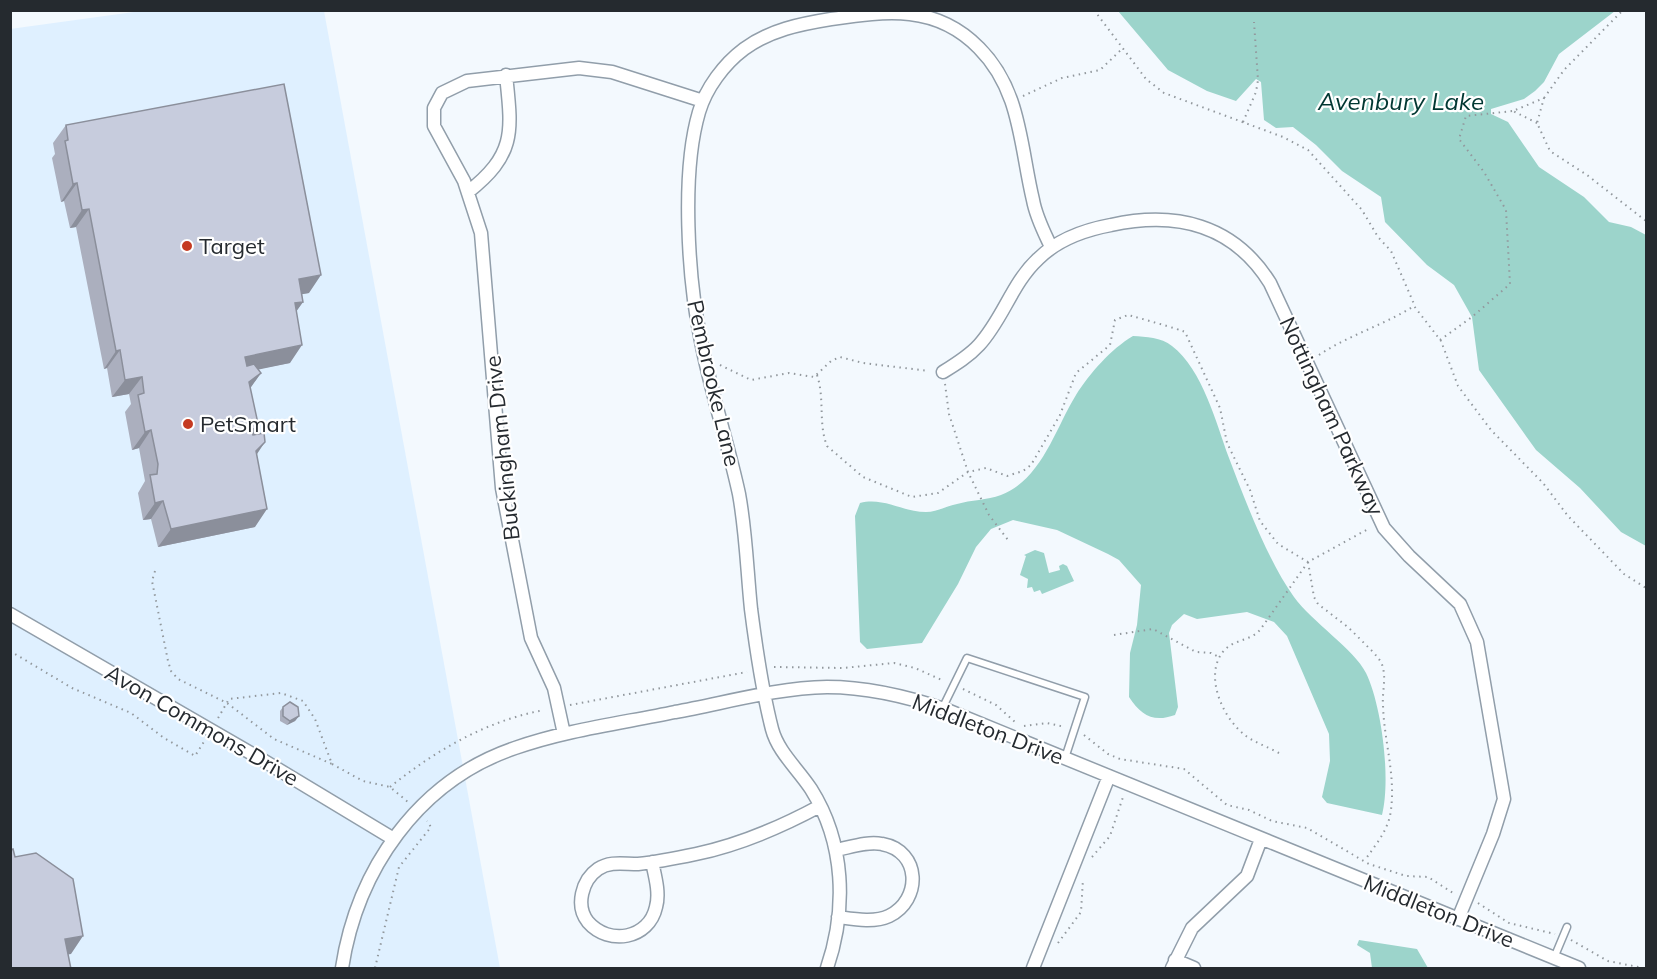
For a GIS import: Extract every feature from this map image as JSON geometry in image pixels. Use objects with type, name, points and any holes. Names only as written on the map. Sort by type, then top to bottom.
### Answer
[{"type":"street","name":"Pembrooke Lane","points":[[836,850],[820,806],[776,738],[752,613],[739,496],[706,362],[693,288],[689,214],[694,139],[703,101],[724,68],[743,50],[766,35],[810,23],[882,11],[930,18],[961,32],[993,62],[1012,100],[1032,200],[1051,247]]},
{"type":"street","name":"Buckingham Drive","points":[[564,734],[560,707],[554,688],[531,638],[502,488],[482,245],[468,192],[434,126],[434,108],[442,93],[467,81],[506,75],[594,68],[643,80],[703,101]]},
{"type":"street","points":[[468,192],[494,170],[507,145],[510,130],[506,75]]},
{"type":"street","name":"Nottingham Parkway","points":[[943,372],[981,344],[1028,269],[1051,247],[1081,233],[1133,220],[1184,221],[1212,231],[1237,247],[1262,271],[1380,522],[1408,556],[1460,604],[1478,642],[1504,793],[1492,834],[1458,919]]},
{"type":"street","name":"Avon Commons Drive","points":[[10,614],[212,730],[392,838]]},
{"type":"street","name":"Middleton Drive","points":[[342,969],[346,944],[360,897],[392,838],[447,784],[481,762],[514,748],[564,734],[766,694],[803,689],[852,688],[901,696],[942,708],[1572,967]]},
{"type":"street","points":[[1033,969],[1109,776]]},
{"type":"street","points":[[652,862],[657,904],[655,913],[644,927],[626,937],[617,937],[596,929],[582,912],[582,893],[589,877],[596,870],[611,863],[652,862],[726,846],[801,817],[820,806]]},
{"type":"street","points":[[1194,969],[1174,964],[1192,928],[1247,876],[1261,839]]},
{"type":"street","points":[[827,969],[838,917],[839,871],[836,850],[868,844],[891,846],[906,859],[913,882],[912,894],[906,902],[887,917],[838,917]]},
{"type":"lane","points":[[942,708],[967,658],[1084,697],[1065,759]]},
{"type":"lane","points":[[1554,958],[1567,927]]},
{"type":"path","points":[[1094,10],[1146,79],[1164,93],[1298,144],[1314,157],[1362,210],[1378,237],[1391,251],[1414,306],[1440,340],[1454,378],[1491,430],[1543,483],[1575,523],[1628,578],[1647,588]]},
{"type":"path","points":[[1537,123],[1544,98],[1564,70],[1623,10]]},
{"type":"path","points":[[1243,122],[1257,84],[1259,63],[1253,34],[1254,22]]},
{"type":"path","points":[[1012,100],[1062,78],[1100,70],[1123,48]]},
{"type":"path","points":[[1440,340],[1472,317],[1510,284],[1506,210],[1484,172],[1459,139],[1466,116],[1514,111],[1544,98]]},
{"type":"path","points":[[1514,111],[1537,123],[1550,151],[1587,175],[1647,221]]},
{"type":"path","points":[[1307,363],[1335,344],[1392,320],[1414,306]]},
{"type":"path","points":[[817,375],[823,401],[821,424],[827,446],[863,477],[878,481],[901,494],[926,497],[938,493],[968,472],[986,468],[1007,476],[1023,471],[1031,465],[1060,415],[1076,374],[1110,345],[1115,320],[1128,315],[1185,332],[1220,408],[1227,443],[1244,482],[1250,490],[1260,521],[1278,544],[1308,562],[1314,597],[1318,604],[1349,628],[1383,665],[1383,705],[1392,770],[1392,795],[1389,819],[1383,833],[1364,861]]},
{"type":"path","points":[[706,362],[722,365],[751,380],[789,373],[817,375],[840,357],[863,363],[943,372],[949,414],[968,472],[990,515],[1008,540]]},
{"type":"path","points":[[1279,753],[1246,736],[1224,711],[1217,691],[1216,672],[1220,657],[1232,642],[1254,637],[1281,604],[1299,572],[1308,562],[1380,522]]},
{"type":"path","points":[[155,571],[152,580],[171,671],[178,679],[226,703],[274,739],[332,764],[363,781],[390,787],[418,811],[431,827],[399,867],[375,969]]},
{"type":"path","points":[[1114,635],[1153,629],[1188,648],[1220,657]]},
{"type":"path","points":[[10,651],[72,688],[131,713],[164,738],[195,756],[229,699],[281,693],[303,701],[309,707],[332,764]]},
{"type":"path","points":[[390,787],[428,760],[486,726],[505,718],[761,669],[789,666],[843,668],[894,663],[915,668],[987,700],[1022,726],[1054,724],[1074,730],[1108,754],[1120,759],[1184,769],[1227,805],[1250,810],[1272,821],[1307,828],[1364,861],[1406,876],[1428,877],[1481,904],[1509,923],[1563,937],[1608,961],[1643,969]]},
{"type":"path","points":[[1087,865],[1110,836],[1126,784]]},
{"type":"path","points":[[1057,945],[1081,912],[1084,875]]},
{"type":"shaded area","points":[[141,11],[324,11],[500,968],[11,968],[10,29]]},
{"type":"water","name":"Avenbury Lake","points":[[1118,11],[1615,11],[1559,54],[1544,82],[1535,91],[1524,99],[1491,109],[1491,114],[1508,122],[1539,167],[1584,197],[1609,222],[1631,227],[1646,235],[1646,546],[1621,532],[1580,488],[1536,450],[1479,370],[1472,317],[1454,285],[1427,265],[1385,222],[1381,197],[1342,171],[1316,145],[1293,127],[1276,128],[1264,120],[1261,82],[1256,79],[1236,101],[1207,91],[1168,70]]},
{"type":"water","points":[[1133,336],[1153,338],[1168,343],[1183,356],[1192,369],[1207,398],[1258,530],[1284,582],[1311,616],[1352,655],[1366,673],[1377,704],[1383,743],[1386,783],[1382,815],[1327,803],[1322,797],[1330,761],[1329,734],[1287,636],[1274,622],[1247,612],[1197,619],[1184,614],[1172,625],[1169,633],[1178,707],[1175,715],[1154,718],[1138,709],[1129,697],[1130,653],[1137,625],[1141,585],[1119,560],[1057,530],[1013,520],[991,529],[976,547],[958,584],[922,643],[867,649],[860,642],[855,516],[860,503],[885,503],[909,510],[930,512],[996,497],[1015,488],[1027,477],[1046,452],[1076,395],[1088,378],[1109,355]]},
{"type":"water","points":[[1035,550],[1044,553],[1049,573],[1060,570],[1059,566],[1063,564],[1067,566],[1074,581],[1042,594],[1040,590],[1034,592],[1032,587],[1027,588],[1028,579],[1020,575],[1026,556],[1024,555]]},
{"type":"water","points":[[1359,940],[1417,949],[1428,968],[1372,968],[1370,953],[1357,945]]},
{"type":"building","points":[[284,84],[321,275],[299,279],[303,302],[295,303],[302,345],[245,357],[247,366],[254,364],[261,373],[249,382],[259,428],[252,429],[253,435],[264,433],[265,442],[256,451],[267,509],[171,529],[163,501],[155,503],[150,475],[157,474],[158,464],[151,430],[145,432],[138,395],[144,393],[142,377],[125,380],[120,350],[116,351],[89,209],[82,210],[77,183],[73,184],[65,141],[68,140],[66,125]]},
{"type":"building","points":[[290,702],[298,707],[299,716],[290,721],[283,716],[283,707]]},
{"type":"building","points":[[13,849],[15,857],[36,853],[73,879],[83,936],[65,939],[71,969],[10,969],[10,850]]},
{"type":"place","name":"Target","points":[[187,246]]},
{"type":"place","name":"PetSmart","points":[[188,424]]}]
